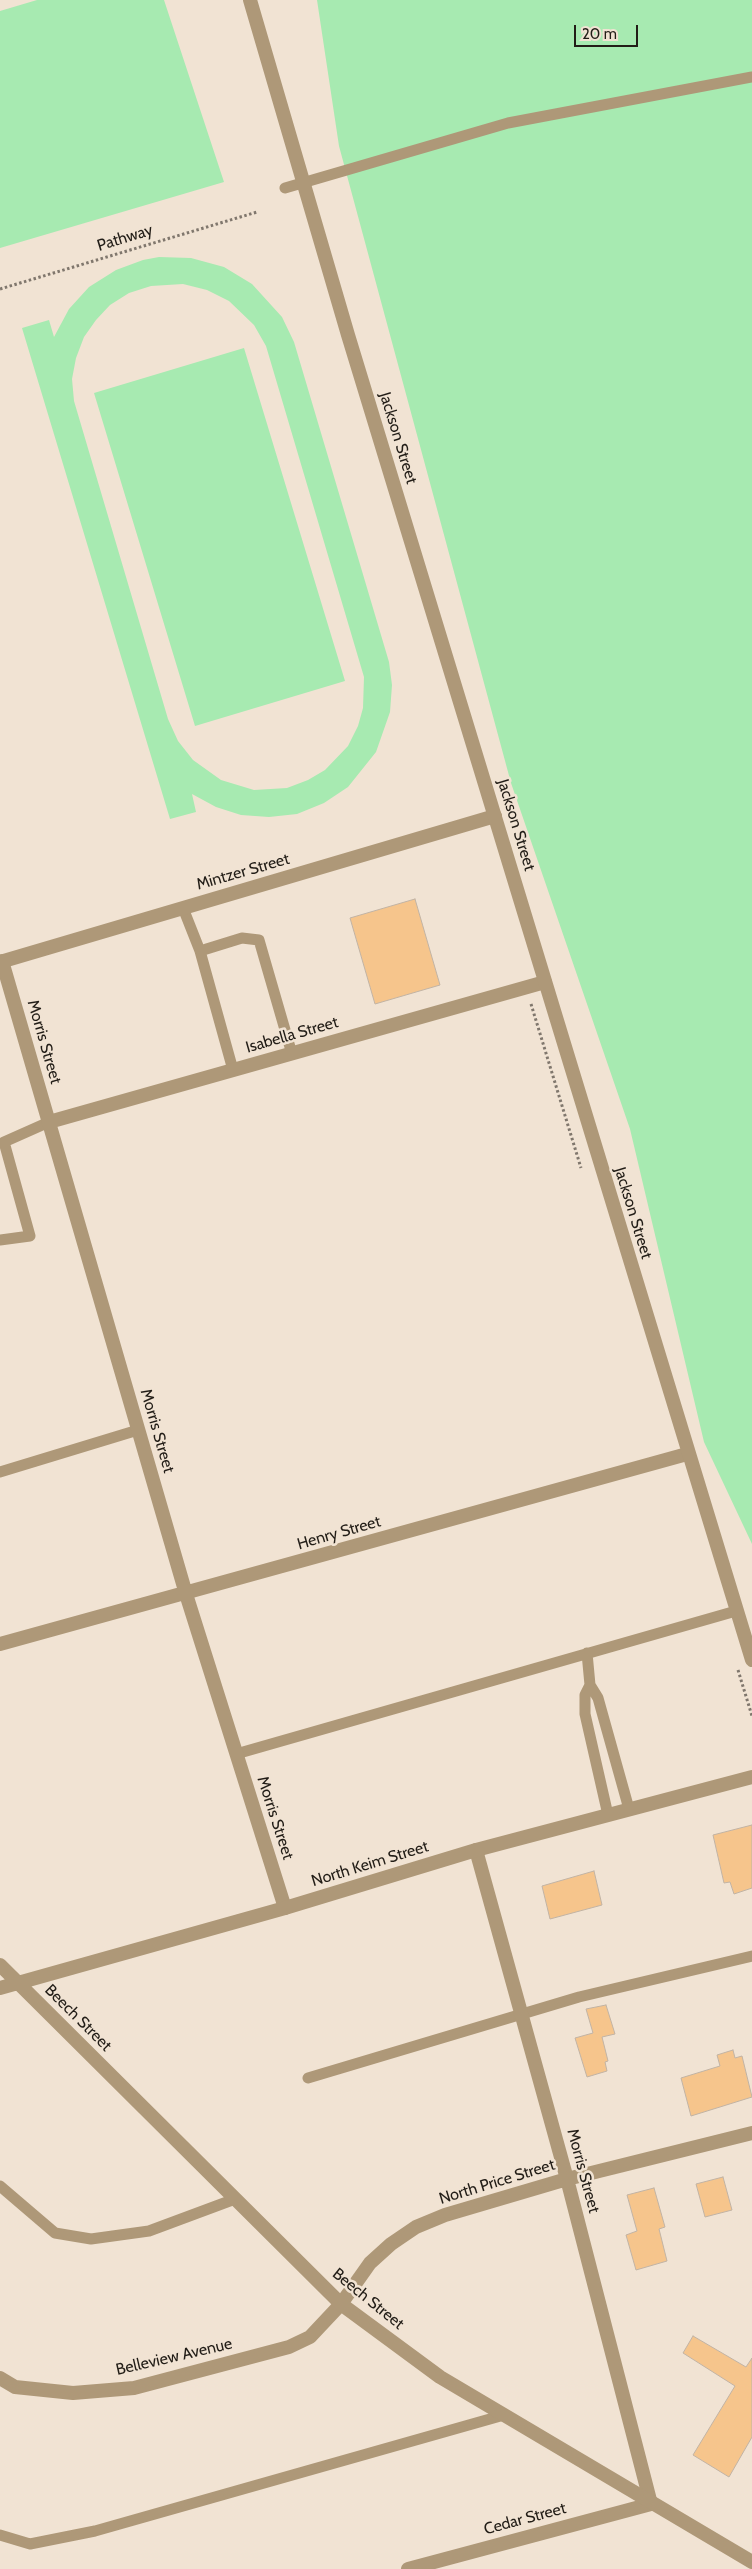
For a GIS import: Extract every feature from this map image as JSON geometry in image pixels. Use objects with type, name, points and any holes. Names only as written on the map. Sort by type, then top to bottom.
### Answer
[{"type":"street","name":"Jackson Street","points":[[250,0],[303,184],[687,1454],[752,1660]]},
{"type":"street","name":"Mintzer Street","points":[[1,962],[495,816]]},
{"type":"street","name":"Morris Street","points":[[1,962],[186,1594],[285,1908]]},
{"type":"street","name":"Isabella Street","points":[[49,1122],[545,982]]},
{"type":"street","name":"Henry Street","points":[[0,1644],[687,1454]]},
{"type":"street","name":"North Keim Street","points":[[0,1988],[285,1908],[476,1850],[752,1777]]},
{"type":"street","name":"Morris Street","points":[[476,1850],[567,2179],[651,2504]]},
{"type":"street","name":"Beech Street","points":[[0,1965],[341,2304],[440,2377],[651,2504],[752,2562]]},
{"type":"street","name":"North Price Street","points":[[341,2304],[370,2263],[391,2244],[416,2227],[445,2215],[567,2179],[752,2133]]},
{"type":"street","name":"Belleview Avenue","points":[[0,2378],[15,2387],[73,2393],[134,2388],[289,2347],[310,2337],[341,2304]]},
{"type":"street","name":"Cedar Street","points":[[408,2569],[651,2504]]},
{"type":"lane","points":[[285,188],[508,123],[752,76]]},
{"type":"lane","points":[[183,908],[200,951],[233,1070]]},
{"type":"lane","points":[[200,951],[242,938],[259,940],[292,1054]]},
{"type":"lane","points":[[0,1240],[30,1236],[4,1142],[49,1122]]},
{"type":"lane","points":[[0,1472],[138,1430]]},
{"type":"lane","points":[[236,1754],[736,1611]]},
{"type":"lane","points":[[587,1653],[590,1685],[598,1698],[629,1809]]},
{"type":"lane","points":[[590,1685],[585,1695],[585,1714],[608,1815]]},
{"type":"lane","points":[[308,2078],[579,1997],[752,1956]]},
{"type":"lane","points":[[0,2186],[55,2233],[91,2239],[149,2231],[235,2199]]},
{"type":"lane","points":[[0,2535],[30,2544],[95,2531],[504,2415]]},
{"type":"path","name":"Pathway","points":[[0,288],[258,212]]},
{"type":"green space","points":[[37,0],[164,0],[224,182],[0,248],[0,11]]},
{"type":"green space","points":[[317,0],[752,0],[752,1544],[704,1442],[630,1129],[511,783],[339,146]]},
{"type":"green space","points":[[159,257],[191,258],[224,267],[252,284],[282,317],[294,342],[389,662],[392,685],[390,712],[376,752],[348,787],[324,803],[297,814],[269,817],[241,815],[216,807],[192,794],[196,812],[170,819],[22,328],[49,320],[54,337],[69,309],[89,287],[116,270],[143,260]],"holes":[[[183,284],[207,290],[229,301],[254,325],[266,346],[364,677],[363,708],[358,726],[348,746],[325,770],[308,780],[287,788],[254,790],[221,780],[193,760],[178,741],[168,719],[74,401],[72,379],[76,358],[84,337],[110,305],[129,293],[151,286]]]},
{"type":"green space","points":[[244,348],[345,681],[195,726],[94,393]]},
{"type":"building","points":[[415,899],[440,985],[375,1004],[350,918]]},
{"type":"building","points":[[752,1825],[752,1888],[734,1894],[730,1882],[724,1883],[713,1835]]},
{"type":"building","points":[[594,1871],[602,1905],[550,1919],[542,1886]]},
{"type":"building","points":[[606,2005],[615,2034],[602,2037],[608,2061],[605,2062],[607,2071],[587,2077],[575,2038],[593,2033],[586,2009]]},
{"type":"building","points":[[733,2050],[735,2058],[742,2056],[752,2097],[691,2116],[681,2078],[720,2066],[717,2055]]},
{"type":"building","points":[[723,2177],[732,2210],[705,2217],[696,2184]]},
{"type":"building","points":[[654,2188],[665,2227],[659,2229],[667,2261],[636,2270],[626,2235],[637,2231],[627,2195]]},
{"type":"building","points":[[693,2336],[746,2367],[752,2358],[752,2437],[729,2477],[693,2455],[735,2386],[683,2353]]}]
